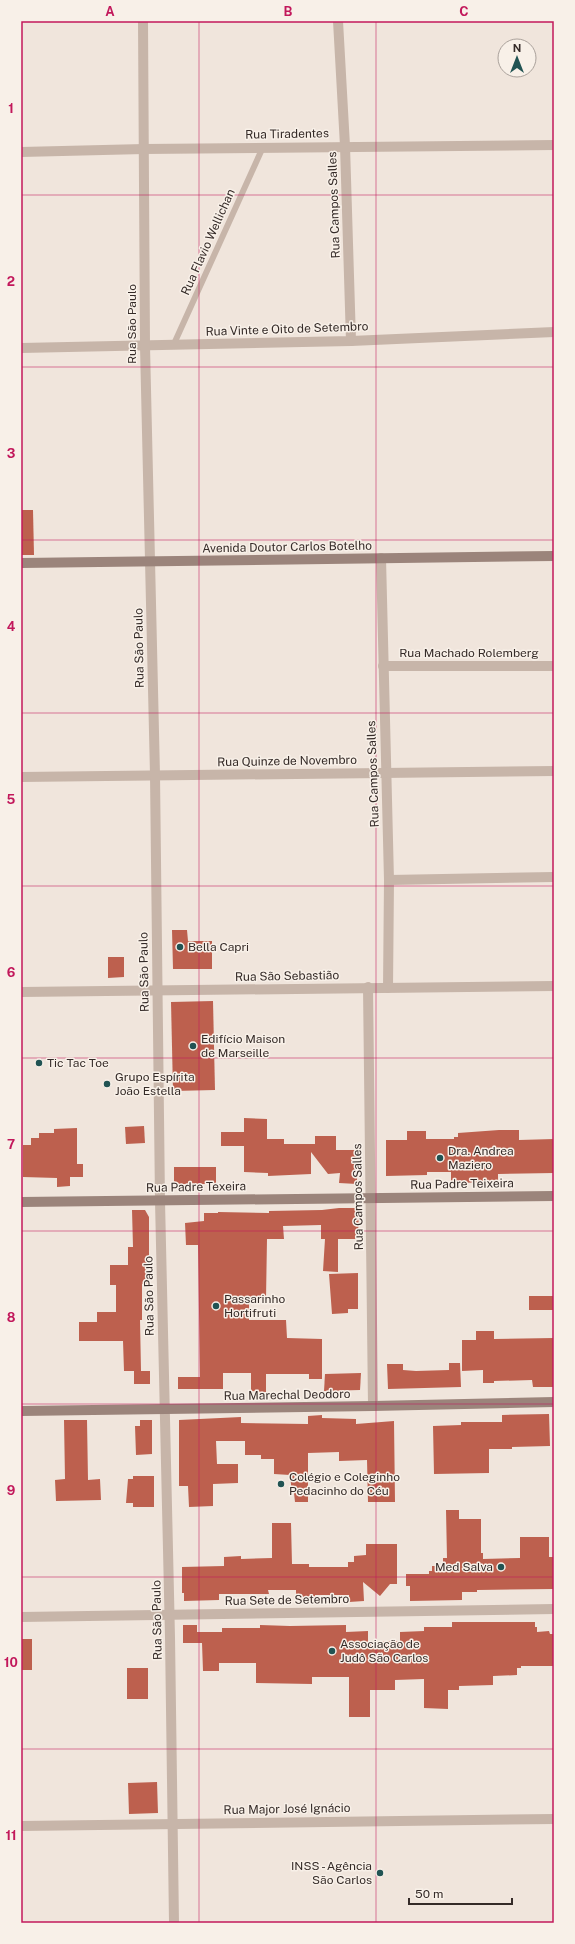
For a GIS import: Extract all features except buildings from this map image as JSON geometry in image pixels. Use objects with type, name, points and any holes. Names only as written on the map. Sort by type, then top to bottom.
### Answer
[{"type":"main road","name":"Avenida Doutor Carlos Botelho","points":[[21,563],[554,556]]},
{"type":"main road","name":"Rua Padre Teixeira","points":[[371,1198],[554,1196]]},
{"type":"main road","name":"Rua Padre Texeira","points":[[21,1202],[371,1198]]},
{"type":"main road","name":"Rua Marechal Deodoro","points":[[21,1411],[165,1410],[554,1402]]},
{"type":"street","name":"Rua São Paulo","points":[[143,21],[145,346],[155,775],[160,1200],[170,1615],[174,1923]]},
{"type":"street","name":"Rua Campos Salles","points":[[338,21],[345,146],[351,341]]},
{"type":"street","name":"Rua Tiradentes","points":[[21,152],[263,147],[554,145]]},
{"type":"street","name":"Rua Vinte e Oito de Setembro","points":[[21,348],[173,346],[351,341],[554,332]]},
{"type":"street","name":"Rua Campos Salles","points":[[381,558],[389,880],[388,988]]},
{"type":"street","name":"Rua Machado Rolemberg","points":[[383,666],[554,666]]},
{"type":"street","name":"Rua Quinze de Novembro","points":[[21,777],[554,771]]},
{"type":"street","points":[[389,880],[554,877]]},
{"type":"street","name":"Rua São Sebastião","points":[[21,992],[554,986]]},
{"type":"street","name":"Rua Campos Salles","points":[[368,988],[373,1406]]},
{"type":"street","name":"Rua Sete de Setembro","points":[[21,1617],[554,1609]]},
{"type":"street","name":"Rua Major José Ignácio","points":[[21,1826],[554,1818]]},
{"type":"lane","name":"Rua Flavio Wellichan","points":[[173,346],[263,147]]},
{"type":"place","name":"Bella Capri","points":[[180,947]]},
{"type":"place","name":"Edifício Maison de Marseille","points":[[193,1046]]},
{"type":"place","name":"Tic Tac Toe","points":[[39,1063]]},
{"type":"place","name":"Grupo Espírita João Estella","points":[[107,1084]]},
{"type":"place","name":"Dra. Andrea Maziero","points":[[440,1158]]},
{"type":"place","name":"Passarinho Hortifruti","points":[[216,1306]]},
{"type":"place","name":"Colégio e Coleginho Pedacinho do Céu","points":[[281,1484]]},
{"type":"place","name":"Med Salva","points":[[501,1567]]},
{"type":"place","name":"Associação de Judô São Carlos","points":[[332,1651]]},
{"type":"place","name":"INSS - Agência São Carlos","points":[[380,1873]]}]
